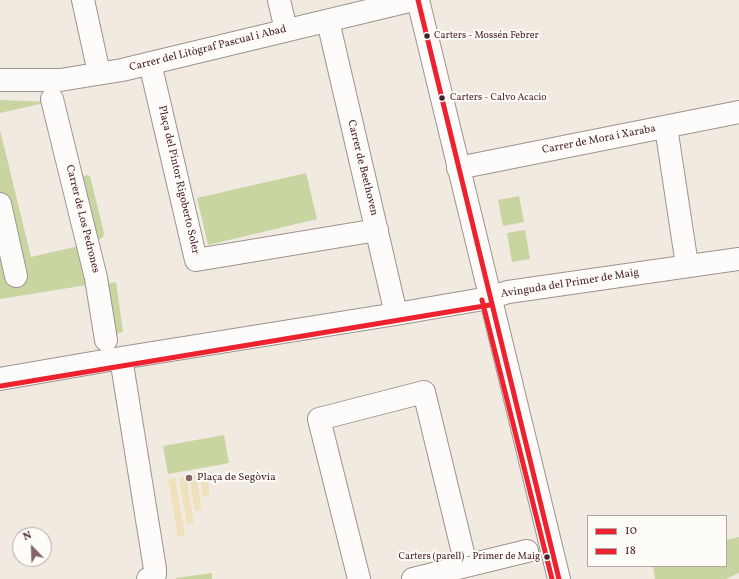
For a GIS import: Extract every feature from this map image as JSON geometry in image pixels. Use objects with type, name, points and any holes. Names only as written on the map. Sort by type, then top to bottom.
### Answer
[{"type":"street","points":[[83,0],[99,73]]},
{"type":"street","points":[[279,0],[286,30]]},
{"type":"street","name":"Carrer del Litògraf Pascual i Abad","points":[[0,80],[60,80],[122,70],[413,0]]},
{"type":"street","points":[[418,0],[559,579]]},
{"type":"street","name":"Carrer de Beethoven","points":[[328,21],[396,314]]},
{"type":"street","name":"Plaça del Pintor Rigoberto Soler","points":[[150,63],[196,260],[377,230]]},
{"type":"street","name":"Carrer de Los Pedrones","points":[[52,99],[96,278],[106,340]]},
{"type":"street","name":"Carrer de Mora i Xaraba","points":[[458,168],[739,112]]},
{"type":"street","points":[[666,126],[687,265]]},
{"type":"street","points":[[0,204],[16,276]]},
{"type":"street","name":"Avinguda del Primer de Maig","points":[[0,379],[490,298],[508,292],[687,265],[739,259]]},
{"type":"street","points":[[121,358],[152,574]]},
{"type":"street","points":[[359,579],[319,419],[424,392],[466,565]]},
{"type":"street","points":[[413,579],[527,551]]},
{"type":"green space","points":[[0,100],[49,102],[0,113]]},
{"type":"green space","points":[[0,130],[31,257],[83,245],[93,284],[0,299]]},
{"type":"green space","points":[[306,173],[317,219],[208,245],[197,198]]},
{"type":"green space","points":[[87,175],[90,176],[104,233],[103,237],[97,240],[82,177]]},
{"type":"green space","points":[[519,196],[524,222],[503,226],[498,200]]},
{"type":"green space","points":[[525,230],[530,259],[512,262],[507,233]]},
{"type":"green space","points":[[116,282],[123,332],[112,334],[105,284]]},
{"type":"green space","points":[[224,435],[229,463],[168,474],[163,446]]},
{"type":"green space","points":[[739,537],[739,573],[726,579],[655,579],[653,567],[727,567],[727,540]]},
{"type":"green space","points":[[212,573],[212,579],[176,579],[176,578]]},
{"type":"sand","points":[[206,473],[210,495],[203,496],[199,474]]},
{"type":"sand","points":[[196,475],[202,510],[195,511],[189,476]]},
{"type":"sand","points":[[186,476],[194,523],[187,524],[179,478]]},
{"type":"sand","points":[[175,478],[185,536],[178,537],[168,480]]},
{"type":"transit line","name":"10","points":[[418,0],[559,579]]},
{"type":"transit line","name":"18","points":[[482,300],[552,579]]},
{"type":"transit line","name":"18","points":[[1,386],[490,305]]},
{"type":"place","name":"Carters - Mossén Febrer","points":[[427,36]]},
{"type":"place","name":"Carters - Calvo Acacio","points":[[442,98]]},
{"type":"place","name":"Plaça de Segòvia","points":[[189,478]]},
{"type":"place","name":"Carters (parell) - Primer de Maig","points":[[547,557]]}]
